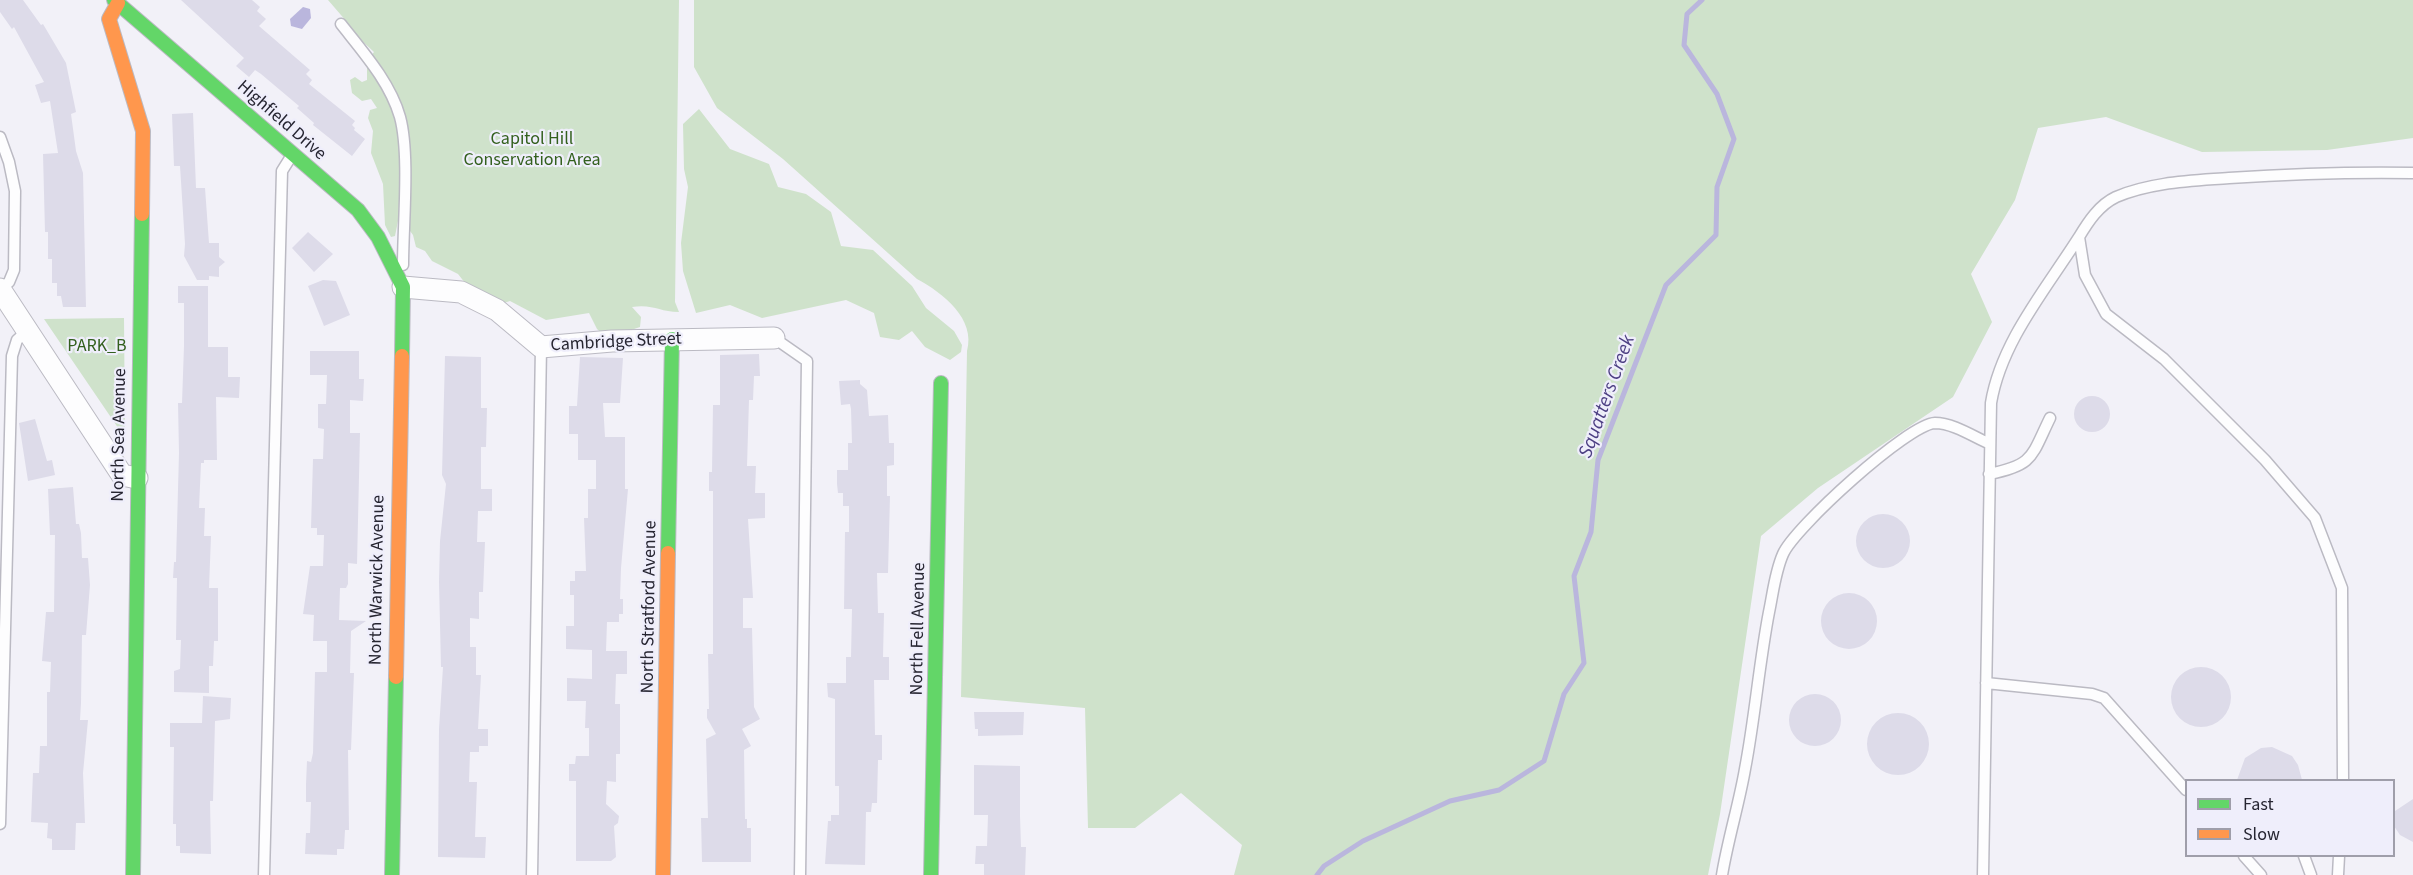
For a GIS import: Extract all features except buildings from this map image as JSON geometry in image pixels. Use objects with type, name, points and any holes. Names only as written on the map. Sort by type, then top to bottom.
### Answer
[{"type":"street","name":"Highfield Drive","points":[[116,2],[358,210],[378,237],[403,286]]},
{"type":"street","name":"North Sea Avenue","points":[[116,2],[109,19],[111,30],[142,131],[133,875]]},
{"type":"street","name":"Cambridge Street","points":[[403,286],[461,292],[497,310],[541,347],[672,339],[774,338]]},
{"type":"street","name":"North Warwick Avenue","points":[[392,875],[403,286]]},
{"type":"street","points":[[0,290],[122,475],[137,478]]},
{"type":"street","name":"North Stratford Avenue","points":[[663,875],[672,339]]},
{"type":"street","name":"North Fell Avenue","points":[[931,875],[941,383]]},
{"type":"lane","points":[[341,24],[376,69],[400,117],[404,149],[403,286]]},
{"type":"lane","points":[[0,137],[9,162],[15,191],[14,270],[9,282],[0,290]]},
{"type":"lane","points":[[264,875],[282,171],[292,155]]},
{"type":"lane","points":[[1983,875],[1991,403],[1995,381],[2004,356],[2093,216],[2114,198],[2180,181],[2277,175],[2413,173]]},
{"type":"lane","points":[[2079,237],[2085,275],[2106,314],[2164,359],[2265,460],[2315,518],[2342,588],[2343,779]]},
{"type":"lane","points":[[0,825],[12,356],[16,340],[28,330]]},
{"type":"lane","points":[[774,338],[807,361],[800,875]]},
{"type":"lane","points":[[532,875],[541,347]]},
{"type":"lane","points":[[1989,474],[2016,469],[2025,463],[2050,418]]},
{"type":"lane","points":[[1722,875],[1730,829],[1745,769],[1759,664],[1774,586],[1783,554],[1789,544],[1815,516],[1903,437],[1920,426],[1936,423],[1990,444]]},
{"type":"lane","points":[[1986,684],[2092,694],[2104,698],[2185,788]]},
{"type":"lane","points":[[2246,857],[2261,875]]},
{"type":"lane","points":[[2305,857],[2312,875]]},
{"type":"lane","points":[[2338,875],[2339,857]]},
{"type":"green space","name":"Capitol Hill Conservation Area","points":[[328,0],[679,0],[675,302],[679,312],[632,307],[641,317],[640,327],[607,338],[597,329],[589,313],[546,320],[510,301],[504,303],[473,293],[458,274],[432,261],[425,251],[416,247],[413,235],[399,216],[395,236],[391,237],[385,225],[383,184],[371,153],[373,131],[368,118],[370,110],[377,108],[371,99],[362,101],[352,93],[350,80],[355,77],[362,82],[367,80],[367,61],[374,52],[350,30],[347,22]]},
{"type":"green space","points":[[694,0],[2413,0],[2413,138],[2327,150],[2202,152],[2106,117],[2038,128],[2015,200],[1971,274],[1992,322],[1953,397],[1818,488],[1761,536],[1720,814],[1708,875],[1234,875],[1242,845],[1181,793],[1135,828],[1088,828],[1085,708],[961,697],[969,339],[967,328],[947,299],[917,279],[783,159],[717,108],[694,67]]},
{"type":"green space","points":[[699,109],[730,149],[769,164],[778,187],[806,194],[831,212],[841,246],[873,250],[912,286],[926,308],[954,331],[962,345],[961,352],[950,360],[925,347],[912,331],[899,340],[880,337],[874,313],[846,300],[762,318],[730,305],[696,313],[683,271],[681,243],[688,187],[684,169],[683,124]]},
{"type":"green space","name":"PARK_B","points":[[124,318],[125,438],[44,319]]},
{"type":"shaded area","points":[[303,7],[310,9],[311,18],[302,29],[291,26],[290,19]]},
{"type":"waterway","name":"Squatters Creek","points":[[1317,875],[1324,866],[1363,841],[1450,801],[1499,790],[1544,761],[1564,694],[1584,663],[1574,576],[1591,532],[1598,460],[1666,285],[1716,235],[1717,187],[1734,139],[1717,94],[1684,45],[1687,14],[1702,0]]},
{"type":"traffic: fast","points":[[114,0],[358,210],[378,237],[403,287],[402,356]]},
{"type":"traffic: fast","points":[[133,875],[142,214]]},
{"type":"traffic: fast","points":[[668,553],[672,339]]},
{"type":"traffic: fast","points":[[931,875],[941,383]]},
{"type":"traffic: fast","points":[[392,875],[396,677]]},
{"type":"traffic: slow","points":[[118,3],[109,19],[143,131],[142,214]]},
{"type":"traffic: slow","points":[[396,677],[402,356]]},
{"type":"traffic: slow","points":[[663,875],[668,553]]}]
